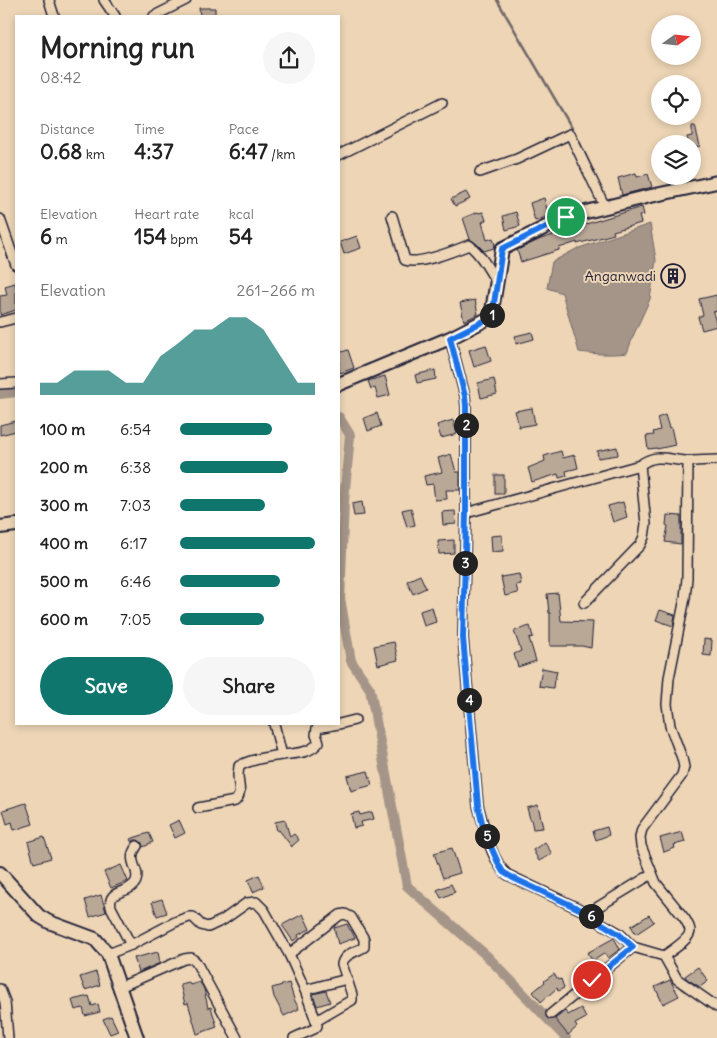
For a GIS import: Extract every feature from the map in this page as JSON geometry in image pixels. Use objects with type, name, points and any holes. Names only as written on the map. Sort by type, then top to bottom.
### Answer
[{"type":"main road","points":[[340,384],[450,338],[492,317],[502,249],[566,217],[717,182]]},
{"type":"main road","points":[[0,527],[15,525]]},
{"type":"main road","points":[[0,873],[39,916],[49,922],[95,939],[108,954],[137,1038]]},
{"type":"street","points":[[49,0],[54,15]]},
{"type":"street","points":[[104,0],[114,15]]},
{"type":"street","points":[[156,15],[186,0]]},
{"type":"street","points":[[340,154],[442,103]]},
{"type":"street","points":[[480,172],[517,159],[570,134],[604,207]]},
{"type":"street","points":[[392,216],[404,260],[410,262],[419,261],[469,245],[480,256],[497,283]]},
{"type":"street","points":[[0,219],[15,262]]},
{"type":"street","points":[[0,322],[15,318]]},
{"type":"street","points":[[450,338],[466,406],[463,638],[478,805],[484,831],[499,865],[508,876],[588,913],[619,934],[633,947],[664,956],[677,979],[717,1007]]},
{"type":"street","points":[[0,384],[15,383]]},
{"type":"street","points":[[466,513],[640,465],[647,460],[660,457],[688,461],[717,460]]},
{"type":"street","points":[[664,956],[689,937],[689,925],[656,883],[641,846],[640,838],[642,829],[682,775],[684,767],[670,726],[667,704],[668,678],[685,598],[687,578],[688,461]]},
{"type":"street","points":[[584,603],[640,545],[644,537],[646,524],[640,465]]},
{"type":"street","points":[[340,724],[355,720]]},
{"type":"street","points":[[274,725],[282,755]]},
{"type":"street","points":[[198,808],[235,801],[238,798],[240,791],[239,766],[266,757],[309,751],[318,742],[317,728],[333,725]]},
{"type":"street","points":[[130,944],[110,907],[109,901],[112,896],[135,883],[137,878],[132,856],[137,846]]},
{"type":"street","points":[[588,913],[652,874]]},
{"type":"street","points":[[108,954],[189,917],[193,917],[201,925],[208,927],[248,904],[256,902],[264,910],[289,954],[316,1021],[317,1026],[314,1029],[294,1038]]},
{"type":"street","points":[[289,954],[333,919],[345,914],[351,917],[364,940],[364,947],[347,956],[342,964],[352,1000],[316,1021]]},
{"type":"street","points":[[551,1014],[633,947]]},
{"type":"street","points":[[120,987],[184,958],[190,958],[196,962],[237,1038]]},
{"type":"street","points":[[305,990],[347,979]]},
{"type":"street","points":[[0,989],[5,1002],[8,1038]]},
{"type":"shaded area","points":[[650,224],[656,260],[650,299],[627,353],[579,352],[562,293],[547,288],[552,262],[576,249]]},
{"type":"building","points":[[199,8],[215,8],[215,15],[200,15]]},
{"type":"building","points":[[692,126],[695,126],[697,135],[692,135]]},
{"type":"building","points":[[636,173],[637,177],[648,174],[652,187],[622,195],[618,178]]},
{"type":"building","points":[[466,192],[470,199],[455,206],[451,199]]},
{"type":"building","points":[[544,198],[549,216],[535,221],[530,203]]},
{"type":"building","points":[[642,207],[644,215],[639,216],[641,223],[613,231],[614,234],[577,244],[577,242],[521,262],[517,250],[541,239]]},
{"type":"building","points":[[483,212],[486,220],[482,222],[487,240],[493,238],[495,245],[494,248],[484,251],[470,239],[463,218]]},
{"type":"building","points":[[516,212],[520,226],[506,230],[503,216]]},
{"type":"building","points":[[357,236],[361,248],[344,254],[340,242]]},
{"type":"building","name":"Anganwadi","points":[[674,265],[681,282],[669,286],[666,270]]},
{"type":"building","points":[[15,283],[15,310],[0,315],[0,296],[7,295],[5,286]]},
{"type":"building","points":[[717,295],[717,311],[713,312],[717,326],[702,330],[698,317],[703,315],[699,299]]},
{"type":"building","points":[[475,300],[478,314],[464,321],[460,303]]},
{"type":"building","points":[[532,332],[534,339],[516,344],[515,336]]},
{"type":"building","points":[[486,345],[491,361],[474,367],[469,350]]},
{"type":"building","points":[[348,350],[354,368],[340,373],[340,353]]},
{"type":"building","points":[[435,370],[436,379],[417,383],[415,375]]},
{"type":"building","points":[[385,376],[390,395],[378,398],[375,388],[371,389],[368,381]]},
{"type":"building","points":[[494,379],[497,394],[481,398],[478,383]]},
{"type":"building","points":[[532,408],[535,424],[519,427],[515,411]]},
{"type":"building","points":[[377,413],[381,426],[368,431],[364,418]]},
{"type":"building","points":[[665,415],[669,428],[671,427],[675,445],[648,449],[646,436],[654,435],[653,432],[660,430],[657,418]]},
{"type":"building","points":[[453,420],[457,434],[441,438],[437,425]]},
{"type":"building","points":[[15,421],[15,431],[0,435],[0,425]]},
{"type":"building","points":[[617,447],[618,455],[598,458],[597,451]]},
{"type":"building","points":[[561,451],[563,458],[575,455],[578,468],[566,471],[567,476],[559,478],[558,474],[532,482],[528,468],[545,461],[544,456]]},
{"type":"building","points":[[451,454],[456,472],[460,472],[460,490],[446,490],[447,499],[435,500],[433,484],[426,485],[424,476],[442,472],[438,458]]},
{"type":"building","points":[[495,475],[504,475],[504,494],[495,494]]},
{"type":"building","points":[[362,502],[364,515],[354,516],[352,504]]},
{"type":"building","points":[[623,502],[627,517],[613,522],[608,506]]},
{"type":"building","points":[[411,508],[415,525],[407,527],[402,510]]},
{"type":"building","points":[[455,511],[456,524],[443,525],[442,512]]},
{"type":"building","points":[[667,515],[681,516],[681,544],[665,542],[668,526],[666,525]]},
{"type":"building","points":[[502,535],[503,551],[492,552],[491,536]]},
{"type":"building","points":[[454,540],[454,553],[439,554],[438,541]]},
{"type":"building","points":[[519,574],[521,584],[516,585],[518,593],[505,596],[501,577]]},
{"type":"building","points":[[420,575],[426,588],[413,594],[407,581]]},
{"type":"building","points":[[558,593],[561,621],[593,622],[591,648],[582,646],[550,646],[550,613],[547,594]]},
{"type":"building","points":[[432,607],[436,622],[424,626],[420,611]]},
{"type":"building","points":[[660,610],[675,615],[673,626],[656,620]]},
{"type":"building","points":[[530,626],[533,637],[529,638],[536,661],[518,667],[514,654],[521,651],[514,631]]},
{"type":"building","points":[[704,639],[712,640],[711,656],[703,655]]},
{"type":"building","points":[[394,642],[398,660],[378,665],[374,646]]},
{"type":"building","points":[[542,668],[557,671],[553,688],[539,686]]},
{"type":"building","points":[[368,771],[372,785],[351,791],[347,776]]},
{"type":"building","points":[[26,803],[33,824],[14,830],[12,822],[7,824],[3,810]]},
{"type":"building","points":[[538,805],[543,828],[533,829],[527,808]]},
{"type":"building","points":[[359,812],[360,815],[372,812],[374,819],[361,822],[362,826],[354,828],[351,814]]},
{"type":"building","points":[[179,820],[185,833],[175,838],[169,825]]},
{"type":"building","points":[[285,820],[290,837],[294,834],[299,840],[292,847],[279,830],[277,831],[275,822]]},
{"type":"building","points":[[607,827],[609,835],[596,840],[593,831]]},
{"type":"building","points":[[682,832],[685,842],[674,845],[675,848],[664,852],[660,838]]},
{"type":"building","points":[[149,833],[153,842],[143,847],[142,843],[138,840],[134,840],[132,843],[130,839]]},
{"type":"building","points":[[44,837],[51,858],[34,863],[28,842]]},
{"type":"building","points":[[545,842],[552,854],[539,861],[533,850]]},
{"type":"building","points":[[452,848],[460,873],[443,878],[434,853]]},
{"type":"building","points":[[121,865],[128,881],[111,888],[104,872]]},
{"type":"building","points":[[259,875],[264,887],[253,892],[248,880]]},
{"type":"building","points":[[451,884],[455,892],[441,898],[437,890]]},
{"type":"building","points":[[101,895],[106,912],[90,917],[85,900]]},
{"type":"building","points":[[162,899],[167,913],[157,916],[152,902]]},
{"type":"building","points":[[303,914],[310,929],[298,935],[299,937],[293,941],[282,925]]},
{"type":"building","points":[[649,915],[654,922],[636,934],[631,926]]},
{"type":"building","points":[[347,924],[355,938],[338,944],[334,928]]},
{"type":"building","points":[[614,938],[620,949],[608,958],[605,953],[593,961],[587,953]]},
{"type":"building","points":[[158,952],[160,963],[139,972],[134,958]]},
{"type":"building","points":[[698,967],[708,981],[700,987],[685,976]]},
{"type":"building","points":[[96,972],[100,985],[85,990],[80,977]]},
{"type":"building","points":[[554,974],[558,980],[561,979],[564,988],[558,991],[557,988],[541,1002],[533,992]]},
{"type":"building","points":[[670,980],[679,996],[663,1004],[655,987]]},
{"type":"building","points":[[189,982],[190,985],[200,982],[204,989],[208,1008],[211,1007],[217,1027],[197,1034],[188,1003],[185,1004],[180,984]]},
{"type":"building","points":[[289,983],[299,1009],[284,1016],[274,997],[272,988]]},
{"type":"building","points":[[326,991],[330,1002],[317,1006],[313,994]]},
{"type":"building","points":[[89,996],[92,1006],[98,1004],[100,1012],[85,1016],[83,1008],[75,1010],[72,1000]]},
{"type":"building","points":[[581,1008],[586,1018],[575,1024],[577,1027],[568,1035],[555,1019],[565,1011],[568,1015]]},
{"type":"building","points":[[111,1016],[118,1031],[110,1034],[103,1019]]},
{"type":"waterway","points":[[497,0],[576,135],[594,173]]},
{"type":"waterway","points":[[0,394],[15,392]]},
{"type":"waterway","points":[[340,419],[350,435],[344,501],[340,598]]},
{"type":"waterway","points":[[340,598],[351,661],[370,689],[407,886],[487,956],[566,1038]]},
{"type":"place","name":"Anganwadi","points":[[673,276]]},
{"type":"route","points":[[566,217],[502,249],[492,317],[450,338],[466,406],[463,638],[478,805],[484,831],[503,872],[588,913],[591,917],[619,934],[633,947],[592,980]]}]
